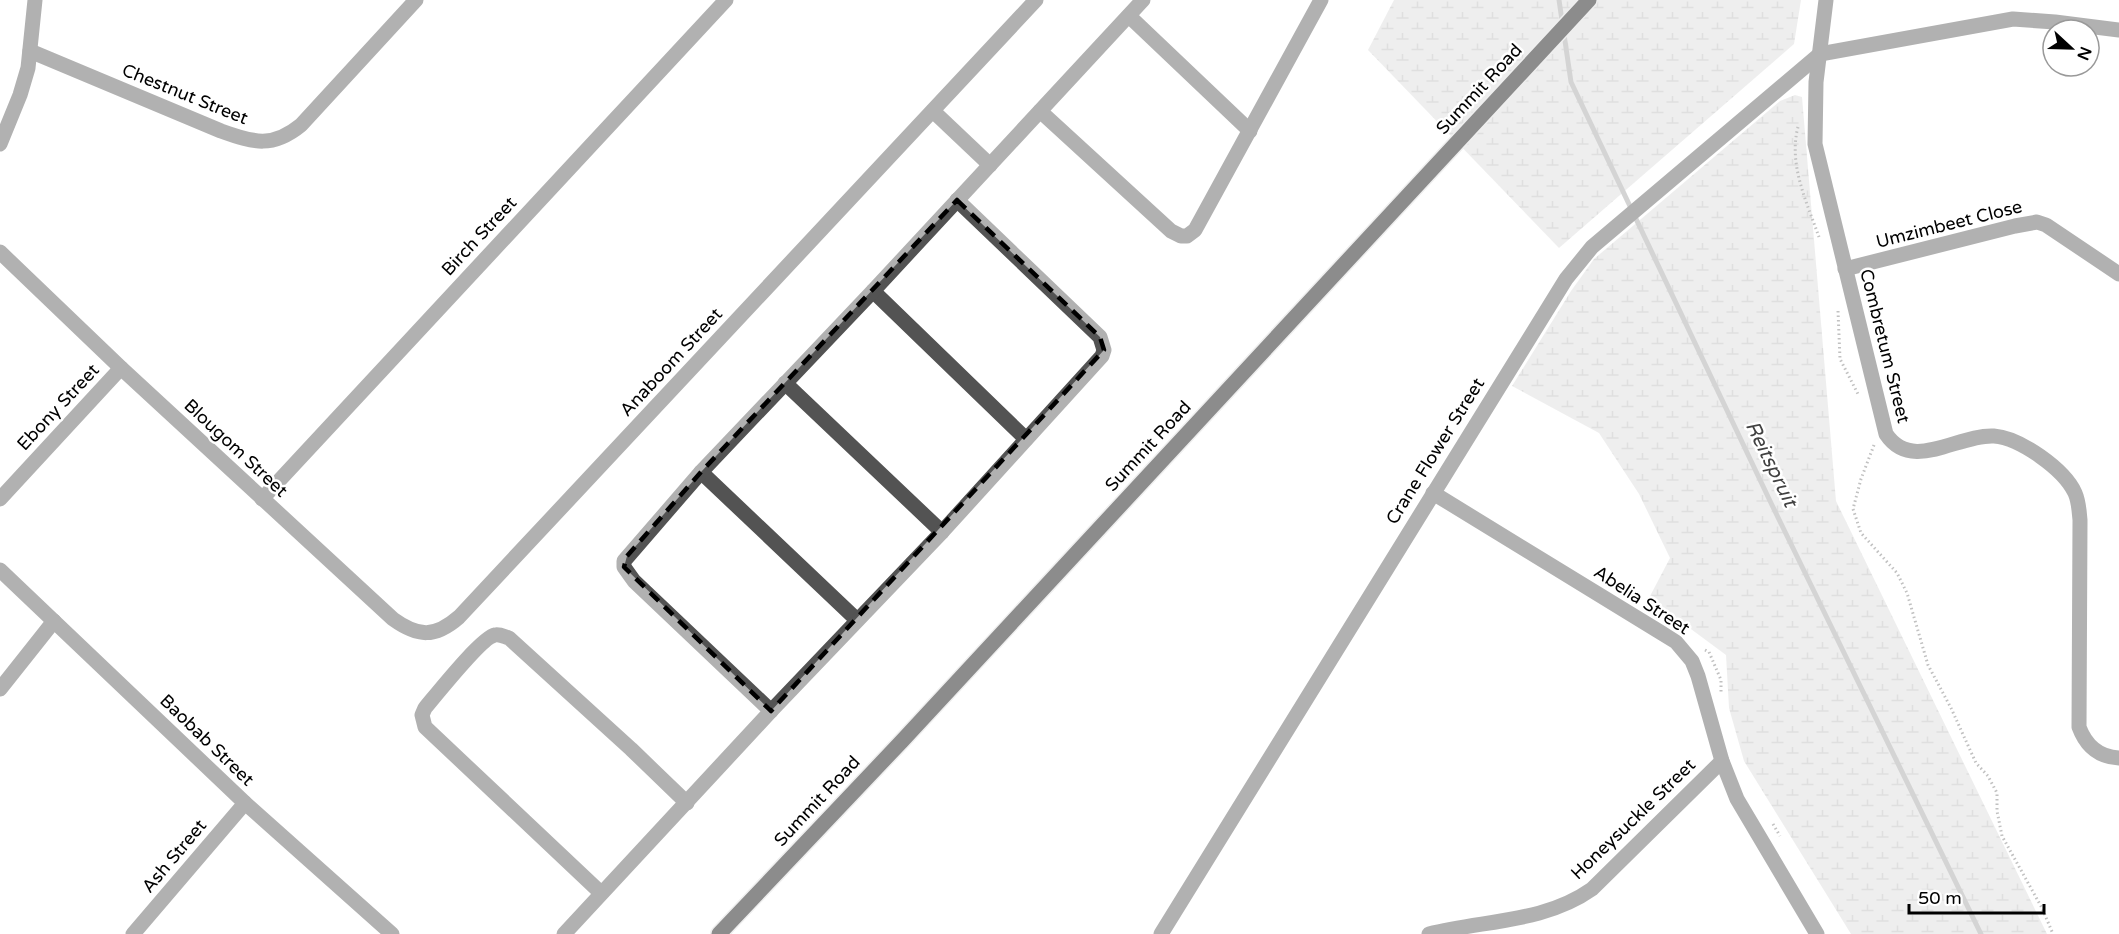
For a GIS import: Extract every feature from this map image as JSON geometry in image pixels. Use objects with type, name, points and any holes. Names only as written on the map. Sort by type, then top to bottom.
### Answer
[{"type":"main road","name":"Summit Road","points":[[721,934],[1587,2]]},
{"type":"street","points":[[0,144],[23,88],[30,51],[35,0]]},
{"type":"street","name":"Birch Street","points":[[262,499],[726,0]]},
{"type":"street","name":"Anaboom Street","points":[[459,617],[1036,0]]},
{"type":"street","points":[[771,711],[634,581],[624,567],[624,561],[701,472],[873,291],[1143,0]]},
{"type":"street","points":[[1040,111],[1171,231],[1187,236],[1195,230],[1321,0]]},
{"type":"street","name":"Combretum Street","points":[[1826,0],[1815,99],[1815,144],[1884,429],[1891,441],[1902,448],[1916,452],[1976,438],[2001,437],[2051,465],[2061,473],[2073,489],[2080,520],[2079,727],[2086,741],[2097,752],[2108,757],[2119,758]]},
{"type":"street","name":"Chestnut Street","points":[[30,51],[231,135],[249,140],[272,141],[301,125],[409,2]]},
{"type":"street","points":[[1128,16],[1250,131]]},
{"type":"street","points":[[1820,54],[2013,20],[2055,22],[2119,30]]},
{"type":"street","name":"Crane Flower Street","points":[[1161,934],[1566,279],[1596,243],[1820,54]]},
{"type":"street","points":[[933,111],[990,165]]},
{"type":"street","points":[[564,934],[856,620],[942,532],[1098,362],[1104,350],[1103,341],[1083,319],[957,200]]},
{"type":"street","name":"Umzimbeet Close","points":[[1845,269],[2037,222],[2053,228],[2119,274]]},
{"type":"street","name":"Blougom Street","points":[[0,252],[121,368],[402,626],[419,632],[434,632],[443,630],[459,617]]},
{"type":"street","points":[[873,291],[1026,439]]},
{"type":"street","name":"Ebony Street","points":[[0,500],[121,368]]},
{"type":"street","points":[[785,383],[942,532]]},
{"type":"street","points":[[701,472],[856,620]]},
{"type":"street","name":"Abelia Street","points":[[1433,493],[1676,642],[1688,655],[1698,676],[1722,761],[1740,805],[1817,934]]},
{"type":"street","name":"Baobab Street","points":[[0,570],[245,803],[392,934]]},
{"type":"street","points":[[0,689],[54,621]]},
{"type":"street","points":[[601,893],[425,728],[422,715],[425,708],[488,638],[495,635],[509,638],[687,803]]},
{"type":"street","name":"Honeysuckle Street","points":[[1429,934],[1538,914],[1576,900],[1599,882],[1722,761]]},
{"type":"street","name":"Ash Street","points":[[133,934],[245,803]]},
{"type":"path","points":[[1800,117],[1796,135],[1796,163],[1822,244]]},
{"type":"path","points":[[1838,309],[1840,359],[1864,405]]},
{"type":"path","points":[[1875,439],[1853,509],[1861,533],[1897,573],[1907,593],[1928,665],[1976,763],[1988,776],[1997,793],[1997,811],[2002,836],[2036,897],[2052,934]]},
{"type":"path","points":[[1700,646],[1709,652],[1721,680],[1721,704]]},
{"type":"path","points":[[1772,823],[1782,843]]},
{"type":"highlighted area","points":[[957,200],[1100,337],[1104,350],[771,711],[624,567],[627,556],[701,472]]},
{"type":"green space","points":[[1394,0],[1801,0],[1794,44],[1559,248],[1368,50]]},
{"type":"green space","points":[[1795,95],[1802,97],[1836,501],[2047,934],[1851,934],[1744,761],[1729,708],[1726,655],[1649,598],[1670,558],[1639,494],[1599,433],[1512,386],[1571,291],[1594,259],[1780,101]]},
{"type":"waterway","name":"Reitspruit","points":[[1559,0],[1571,82],[1771,503],[1981,934]]}]
